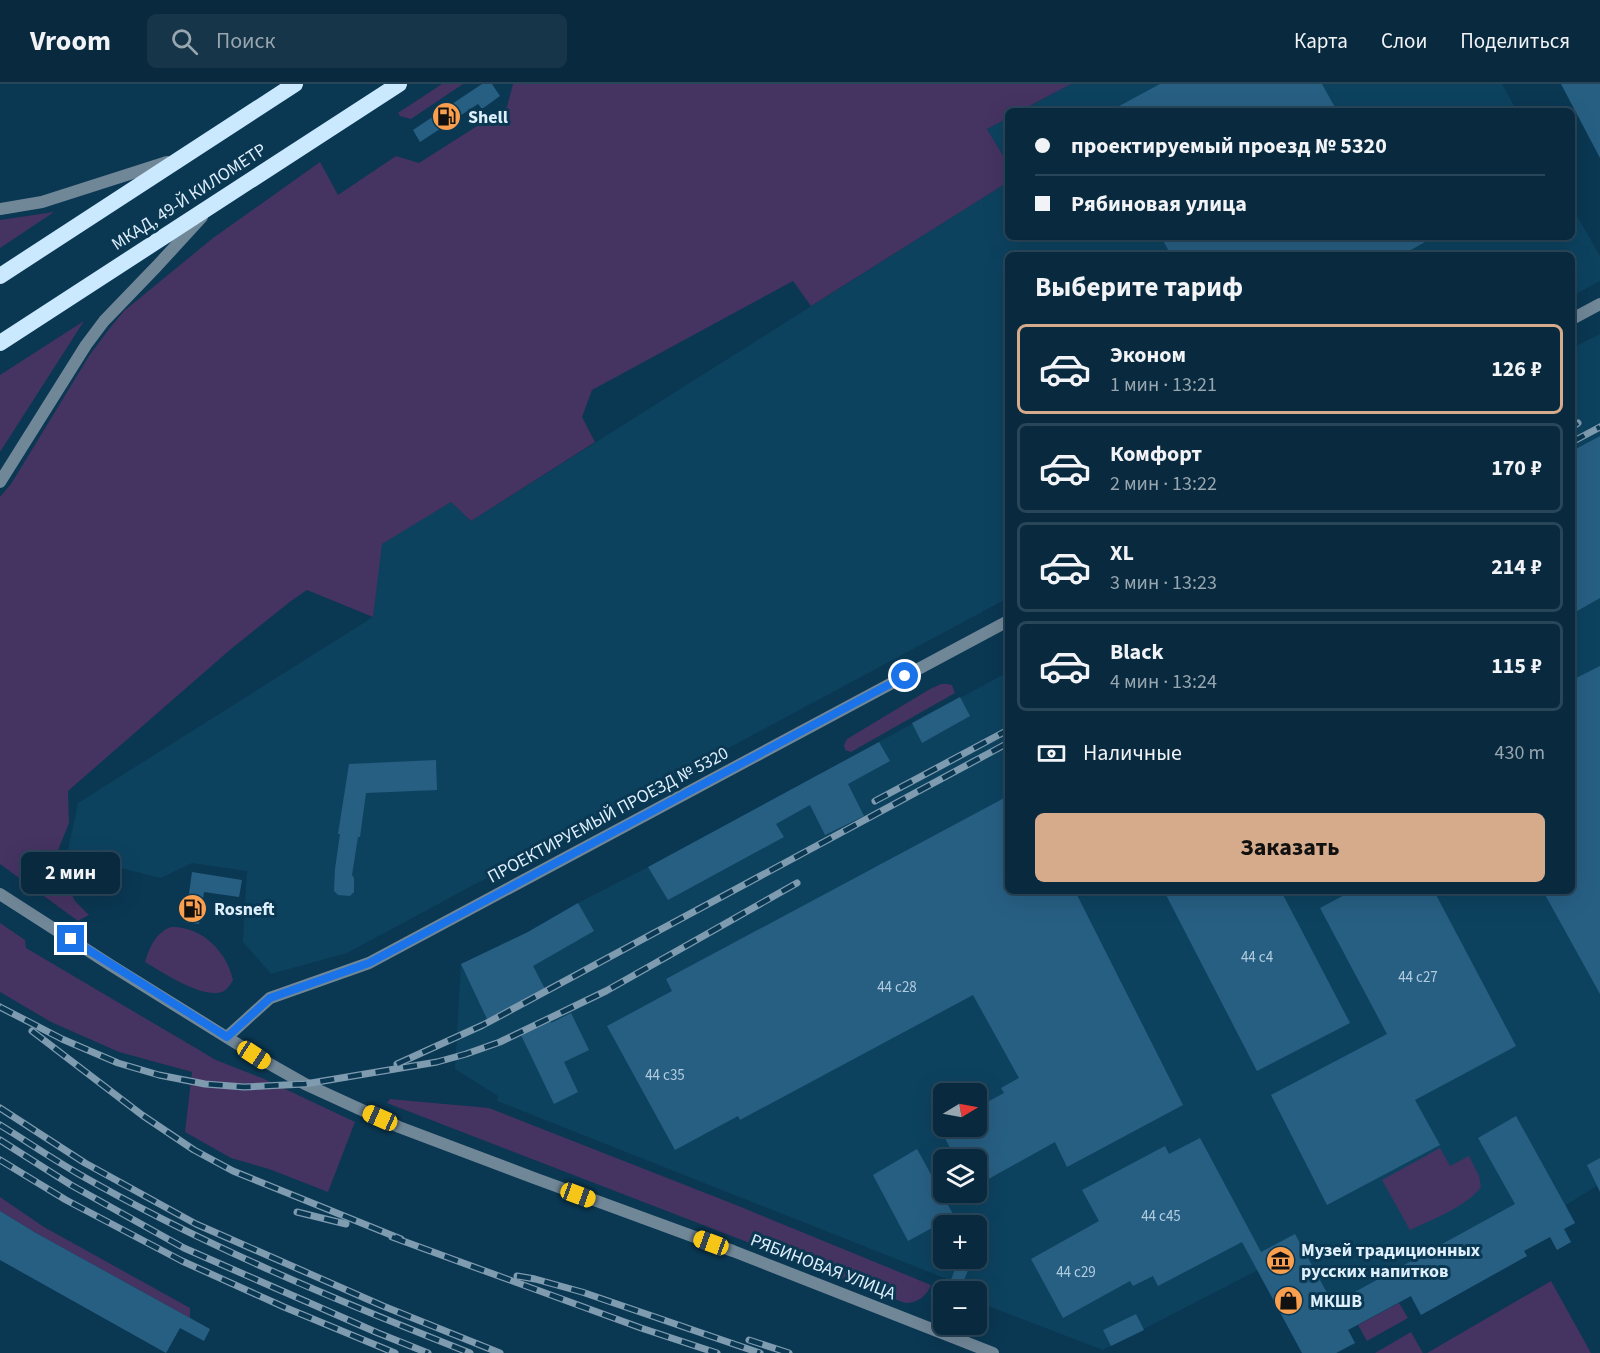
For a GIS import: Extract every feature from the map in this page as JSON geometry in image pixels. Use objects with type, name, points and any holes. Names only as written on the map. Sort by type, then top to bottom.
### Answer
[{"type":"highway","name":"МКАД, 49-Й КИЛОМЕТР","points":[[0,276],[295,84]]},
{"type":"highway","name":"МКАД, 49-Й КИЛОМЕТР","points":[[0,343],[399,84]]},
{"type":"street","points":[[0,209],[42,202],[183,157]]},
{"type":"street","points":[[0,482],[86,345],[104,321],[210,206]]},
{"type":"street","points":[[1575,317],[1600,304]]},
{"type":"street","name":"ПРОЕКТИРУЕМЫЙ ПРОЕЗД № 5320","points":[[227,1037],[270,998],[369,963],[1005,623]]},
{"type":"street","name":"РЯБИНОВАЯ УЛИЦА","points":[[0,894],[268,1064],[305,1084],[399,1126],[733,1251],[993,1353]]},
{"type":"shaded area","points":[[442,84],[463,84],[411,119],[400,116],[398,113]]},
{"type":"shaded area","points":[[513,84],[1071,84],[1026,108],[1005,108],[1005,120],[987,129],[1005,159],[1005,184],[811,306],[793,281],[592,390],[582,417],[595,442],[471,521],[451,502],[382,544],[373,617],[307,590],[231,649],[68,791],[69,823],[54,860],[75,901],[89,915],[78,921],[0,864],[0,497],[11,484],[89,356],[109,329],[124,311],[213,238],[320,162],[338,195],[396,156],[419,163],[507,107]]},
{"type":"shaded area","points":[[1071,84],[1502,84],[1515,108],[1026,108]]},
{"type":"shaded area","points":[[1005,120],[1005,159],[987,129]]},
{"type":"shaded area","points":[[1005,184],[1005,240],[1575,240],[1575,212],[1600,256],[1600,281],[1575,294],[1575,252],[1005,252],[1005,600],[347,953],[271,974],[243,942],[247,871],[192,863],[161,878],[67,855],[78,803],[373,617],[381,544],[451,502],[471,521]]},
{"type":"shaded area","points":[[54,212],[0,248],[0,220]]},
{"type":"shaded area","points":[[84,321],[0,452],[0,375]]},
{"type":"shaded area","points":[[1600,334],[1600,1184],[1566,1205],[1575,1223],[1564,1229],[1571,1242],[1557,1250],[1550,1237],[1537,1244],[1529,1231],[1517,1237],[1527,1256],[1421,1315],[1410,1296],[1348,1330],[1355,1343],[1337,1353],[1302,1353],[1258,1270],[1103,1350],[987,1306],[987,1281],[952,1281],[497,1101],[498,1096],[455,1069],[461,964],[522,935],[1005,674],[1005,894],[1575,894],[1575,346]]},
{"type":"shaded area","points":[[941,684],[952,685],[955,693],[851,752],[845,750],[844,745],[847,739]]},
{"type":"shaded area","points":[[0,923],[25,940],[26,948],[216,1060],[264,1079],[355,1122],[328,1192],[269,1169],[231,1158],[185,1132],[192,1072],[119,1052],[51,1022],[0,992]]},
{"type":"shaded area","points":[[171,927],[193,931],[203,936],[219,951],[233,980],[224,991],[216,993],[195,989],[145,962],[157,937]]},
{"type":"shaded area","points":[[390,1099],[489,1108],[931,1285],[921,1298],[905,1303],[387,1103]]},
{"type":"shaded area","points":[[1440,1148],[1450,1166],[1469,1156],[1479,1176],[1481,1187],[1467,1201],[1410,1230],[1382,1180]]},
{"type":"shaded area","points":[[0,1197],[44,1227],[190,1308],[190,1318],[0,1211]]},
{"type":"shaded area","points":[[1551,1281],[1591,1353],[1427,1353],[1546,1284]]},
{"type":"shaded area","points":[[1399,1303],[1408,1318],[1367,1341],[1358,1325]]},
{"type":"shaded area","points":[[1411,1332],[1423,1353],[1375,1353]]},
{"type":"building","points":[[482,84],[492,84],[500,96],[482,109],[478,104],[420,142],[413,130]]},
{"type":"building","points":[[1160,84],[1322,84],[1335,108],[1116,108]]},
{"type":"building","points":[[1561,84],[1600,84],[1600,158],[1575,108]]},
{"type":"building","points":[[1163,240],[1429,240],[1407,252],[1169,252]]},
{"type":"building","points":[[1600,436],[1600,598],[1575,612],[1575,449]]},
{"type":"building","points":[[1600,666],[1600,994],[1545,894],[1575,894],[1575,678]]},
{"type":"building","points":[[960,697],[970,716],[922,743],[912,723]]},
{"type":"building","points":[[879,742],[890,761],[848,784],[864,816],[825,835],[810,805],[776,824],[784,837],[668,900],[648,867]]},
{"type":"building","points":[[436,760],[437,790],[366,793],[352,875],[354,892],[350,896],[338,895],[334,891],[335,869],[349,764]]},
{"type":"building","points":[[1005,798],[1005,894],[1077,894],[1183,1105],[1067,1167],[1055,1142],[987,1180],[987,1149],[950,1149],[944,1137],[987,1137],[987,1102],[1004,1093],[1001,1088],[1019,1078],[973,995],[740,1120],[738,1116],[675,1150],[607,1026],[672,991],[666,979]]},
{"type":"building","points":[[192,872],[242,880],[239,897],[204,892],[199,924],[185,922]]},
{"type":"building","points":[[1166,894],[1283,894],[1350,1023],[1257,1071]]},
{"type":"building","points":[[1346,894],[1436,894],[1516,1046],[1415,1100],[1440,1145],[1327,1205],[1271,1095],[1387,1034],[1320,908]]},
{"type":"building","points":[[578,903],[594,931],[533,966],[545,989],[487,1019],[461,964],[528,932]]},
{"type":"building","points":[[571,1013],[589,1050],[564,1062],[578,1092],[554,1104],[521,1035]]},
{"type":"building","points":[[1516,1116],[1575,1223],[1564,1229],[1571,1242],[1557,1250],[1550,1237],[1524,1251],[1527,1256],[1421,1315],[1411,1296],[1348,1330],[1355,1343],[1336,1353],[1302,1353],[1242,1242],[1158,1286],[1153,1276],[1133,1286],[1130,1281],[1063,1318],[1031,1259],[1099,1221],[1082,1190],[1165,1146],[1169,1154],[1200,1138],[1261,1252],[1295,1234],[1333,1304],[1515,1204],[1478,1138]]},
{"type":"building","points":[[917,1149],[933,1178],[933,1203],[947,1203],[953,1215],[933,1215],[933,1227],[908,1241],[873,1175]]},
{"type":"building","points":[[1600,1158],[1600,1192],[1587,1165]]},
{"type":"building","points":[[0,1211],[210,1329],[204,1341],[180,1328],[166,1353],[0,1260]]},
{"type":"building","points":[[955,1269],[969,1269],[964,1281],[951,1280]]},
{"type":"building","points":[[1136,1314],[1144,1330],[1111,1346],[1103,1330]]},
{"type":"railway","points":[[1575,440],[1600,427]]},
{"type":"railway","points":[[875,801],[1005,732]]},
{"type":"railway","points":[[397,1064],[483,1025],[1005,745]]},
{"type":"railway","points":[[0,1007],[62,1039],[118,1063],[159,1075],[205,1084],[244,1087],[305,1084],[437,1062],[500,1042],[606,991],[797,883]]},
{"type":"railway","points":[[32,1031],[142,1115],[194,1150],[233,1171],[401,1239]]},
{"type":"railway","points":[[0,1108],[85,1163],[196,1224],[383,1306],[500,1353]]},
{"type":"railway","points":[[0,1125],[77,1173],[221,1248],[320,1292],[470,1353]]},
{"type":"railway","points":[[0,1140],[71,1185],[184,1248],[428,1353]]},
{"type":"railway","points":[[0,1160],[66,1200],[182,1261],[395,1353]]},
{"type":"railway","points":[[297,1212],[346,1224]]},
{"type":"railway","points":[[392,1237],[641,1328],[717,1353]]},
{"type":"railway","points":[[517,1276],[582,1292],[760,1353]]},
{"type":"railway","points":[[749,1340],[789,1353]]},
{"type":"place","name":"Shell","points":[[447,117]]},
{"type":"place","name":"Rosneft","points":[[193,909]]},
{"type":"place","name":"Музей традиционных русских напитков","points":[[1280,1260]]},
{"type":"place","name":"МКШВ","points":[[1289,1301]]},
{"type":"route","points":[[71,939],[227,1037],[270,998],[321,978],[369,963],[905,676]]}]
